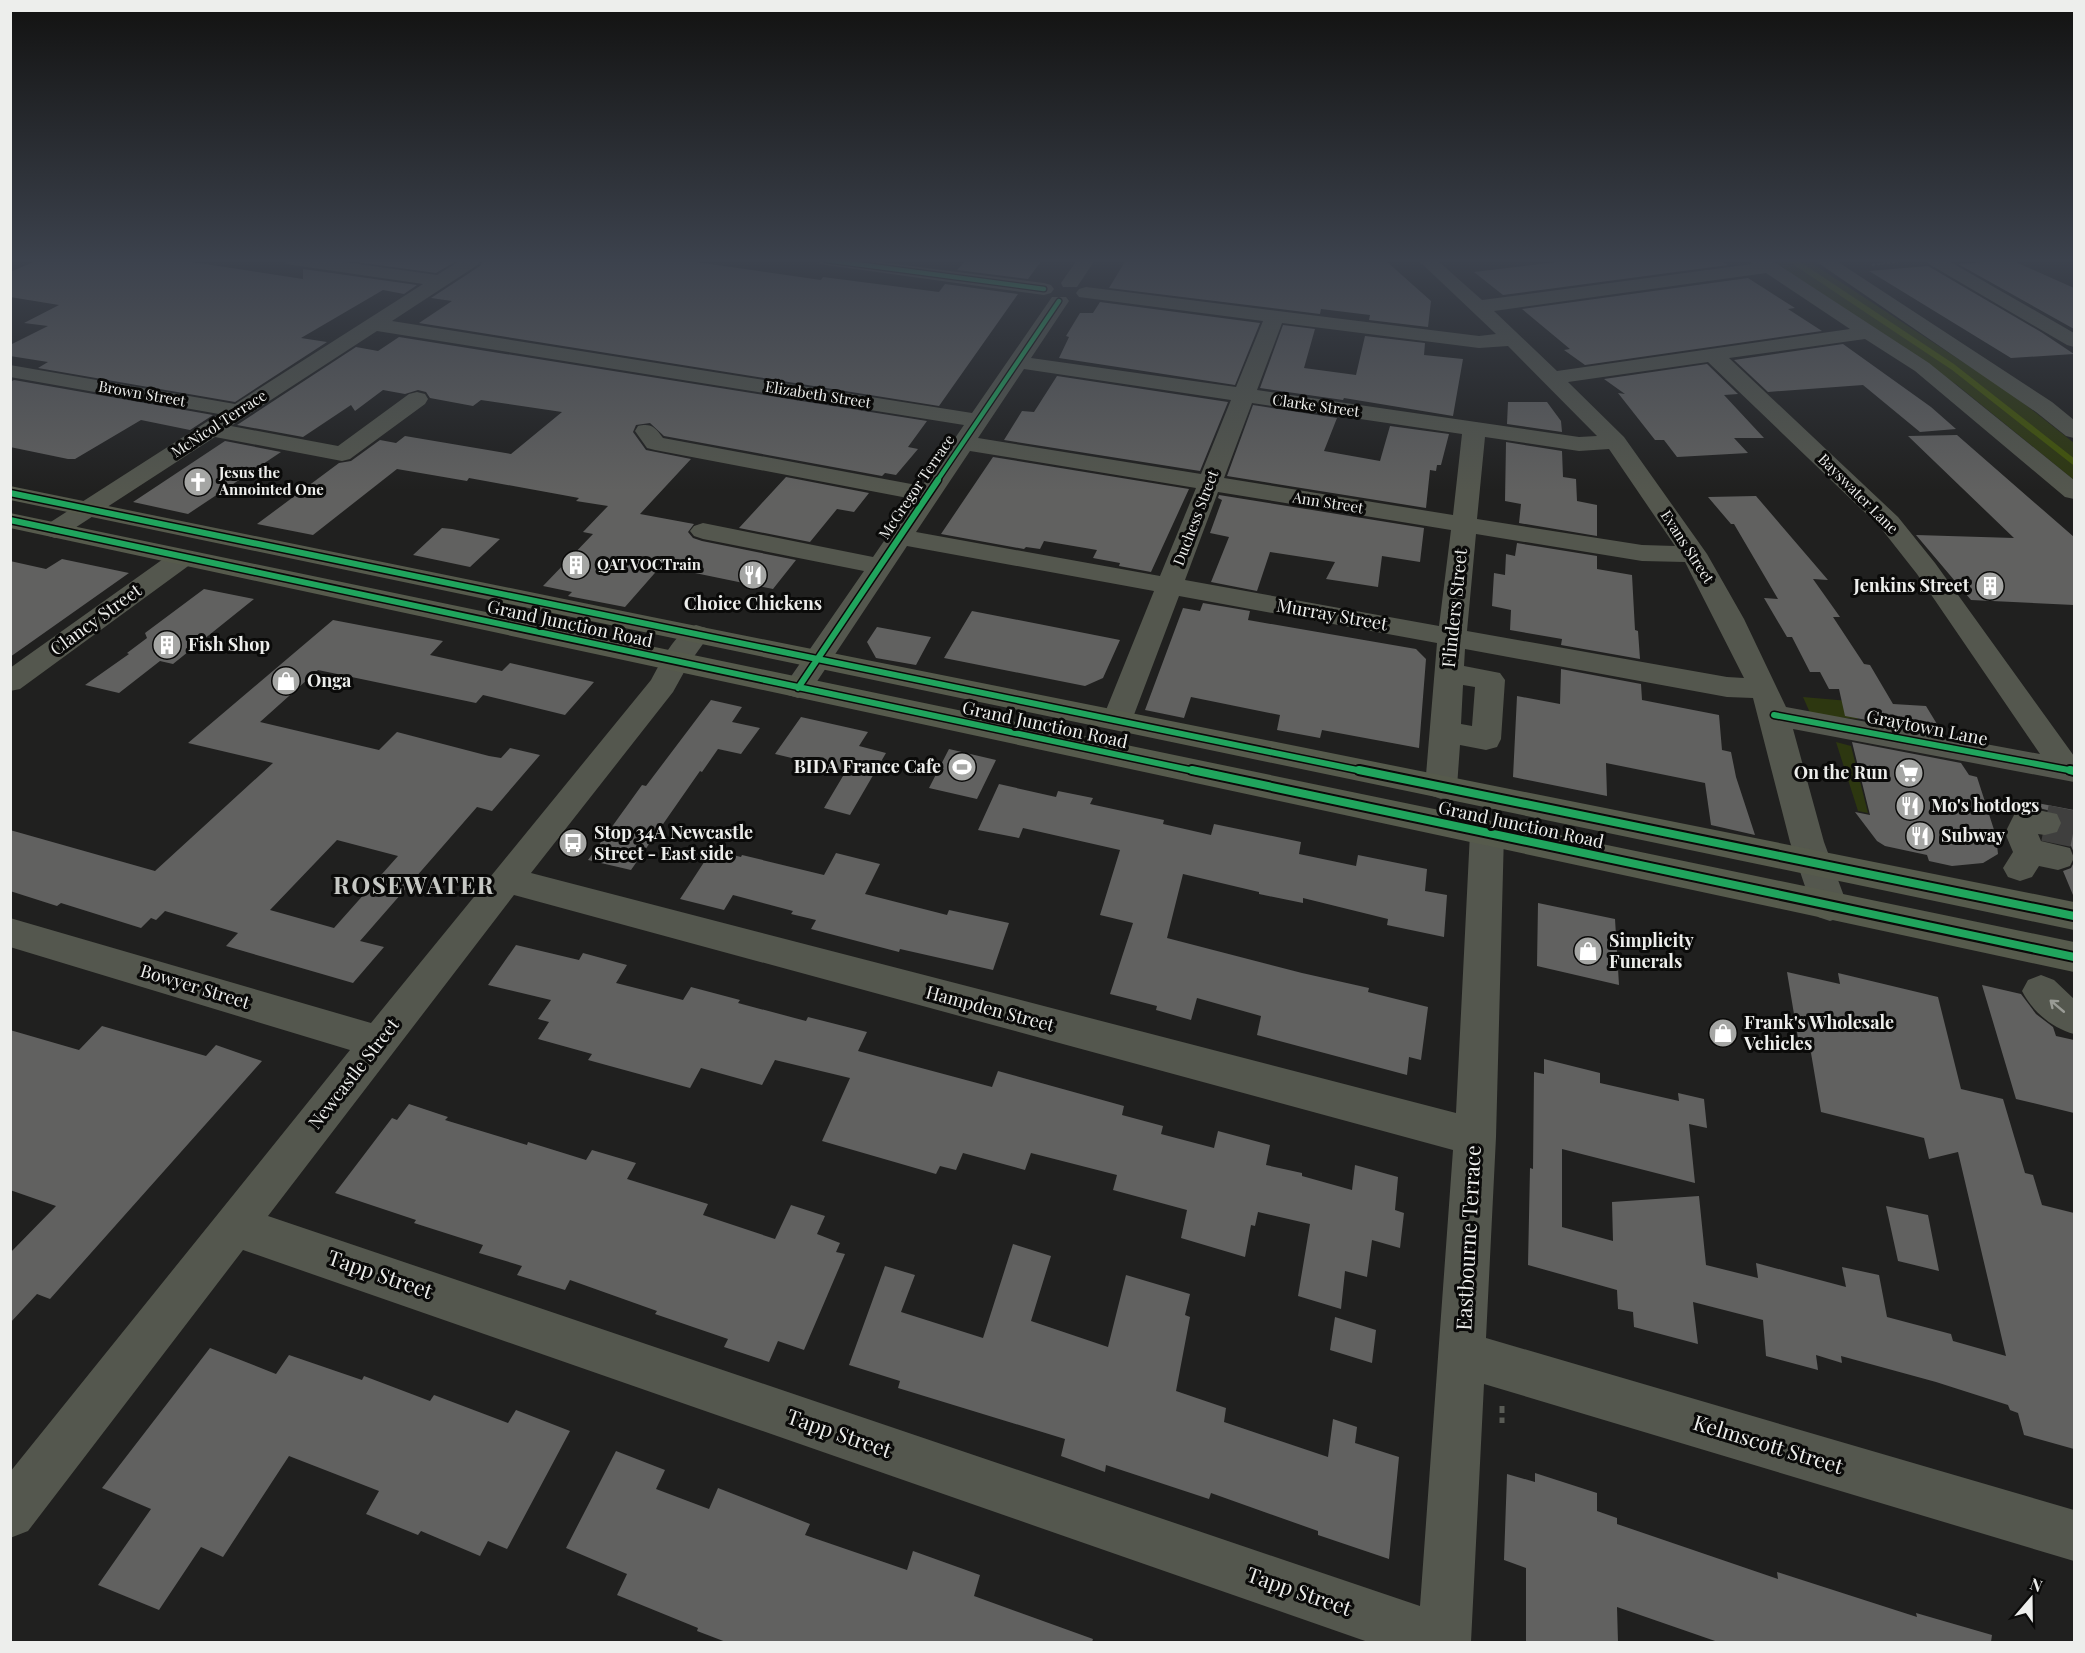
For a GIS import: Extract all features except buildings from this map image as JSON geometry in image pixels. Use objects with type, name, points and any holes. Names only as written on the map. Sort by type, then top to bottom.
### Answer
[{"type":"highway","name":"Grand Junction Road","points":[[11,493],[2074,916]]},
{"type":"highway","name":"Grand Junction Road","points":[[10,520],[2074,957]]},
{"type":"street","name":"McNicol Terrace","points":[[56,530],[353,337]]},
{"type":"street","name":"Elizabeth Street","points":[[456,337],[978,421]]},
{"type":"street","name":"McGregor Terrace","points":[[798,688],[1034,337]]},
{"type":"street","name":"Duchess Street","points":[[1118,720],[1266,337]]},
{"type":"street","points":[[1441,337],[1479,342],[1513,339]]},
{"type":"street","points":[[1552,378],[1832,337]]},
{"type":"street","points":[[1876,337],[1922,366],[2074,492]]},
{"type":"street","points":[[1941,337],[2035,400],[2074,431]]},
{"type":"street","name":"Evans Street","points":[[1513,339],[1616,442],[1694,554],[1730,619],[1769,702],[1807,842],[1830,907]]},
{"type":"street","name":"Bayswater Lane","points":[[1712,354],[1889,522],[1926,569],[2071,770]]},
{"type":"street","name":"Clarke Street","points":[[1017,362],[1579,444],[1616,442]]},
{"type":"street","name":"Brown Street","points":[[10,371],[237,411]]},
{"type":"street","points":[[211,429],[342,454],[417,399]]},
{"type":"street","name":"Flinders Street","points":[[1441,787],[1452,638],[1474,429]]},
{"type":"street","points":[[646,431],[656,443],[928,494]]},
{"type":"street","name":"Ann Street","points":[[963,443],[1642,553],[1694,554]]},
{"type":"street","points":[[703,531],[880,566]]},
{"type":"street","name":"Murray Street","points":[[900,537],[1727,687],[1769,702]]},
{"type":"street","name":"Clancy Street","points":[[10,682],[182,558]]},
{"type":"street","name":"Newcastle Street","points":[[10,1513],[506,880],[663,685],[675,662],[696,634]]},
{"type":"street","points":[[1444,731],[1486,739],[1490,680],[1449,673]]},
{"type":"street","name":"Graytown Lane","points":[[1769,702],[2071,770]]},
{"type":"street","name":"Eastbourne Terrace","points":[[1444,1641],[1475,1137],[1487,833]]},
{"type":"street","name":"Hampden Street","points":[[506,880],[1475,1137]]},
{"type":"street","name":"Bowyer Street","points":[[10,932],[379,1042]]},
{"type":"street","points":[[2041,991],[2055,1006],[2074,1018]]},
{"type":"street","name":"Tapp Street","points":[[235,1226],[1444,1641]]},
{"type":"street","name":"Kelmscott Street","points":[[1462,1354],[2074,1536]]},
{"type":"green space","points":[[1884,337],[1925,337],[2012,394],[2074,443],[2074,480],[1957,385]]},
{"type":"green space","points":[[1803,697],[1849,701],[1858,719],[1811,715]]},
{"type":"green space","points":[[1836,742],[1851,746],[1868,813],[1858,811]]},
{"type":"waterway","points":[[1908,337],[1953,367],[2074,462]]},
{"type":"tunnel","points":[[2045,823],[2074,829]]},
{"type":"cycle path","points":[[798,688],[1035,337]]},
{"type":"cycle path","points":[[10,493],[2074,916]]},
{"type":"cycle path","points":[[10,520],[2074,957]]},
{"type":"cycle path","points":[[1774,715],[2074,771]]},
{"type":"place","name":"Jesus the Annointed One","points":[[198,482]]},
{"type":"place","name":"QAT VOCTrain","points":[[576,565]]},
{"type":"place","name":"Choice Chickens","points":[[753,575]]},
{"type":"place","name":"Jenkins Street","points":[[1990,586]]},
{"type":"place","name":"Fish Shop","points":[[167,645]]},
{"type":"place","name":"Onga","points":[[286,681]]},
{"type":"place","name":"BIDA France Cafe","points":[[962,767]]},
{"type":"place","name":"On the Run","points":[[1909,773]]},
{"type":"place","name":"Mo's hotdogs","points":[[1910,806]]},
{"type":"place","name":"Subway","points":[[1920,836]]},
{"type":"place","name":"Stop 34A Newcastle Street - East side","points":[[573,843]]},
{"type":"place","name":"Simplicity Funerals","points":[[1588,951]]},
{"type":"place","name":"Frank's Wholesale Vehicles","points":[[1723,1033]]},
{"type":"district","name":"ROSEWATER","points":[[414,886]]}]
